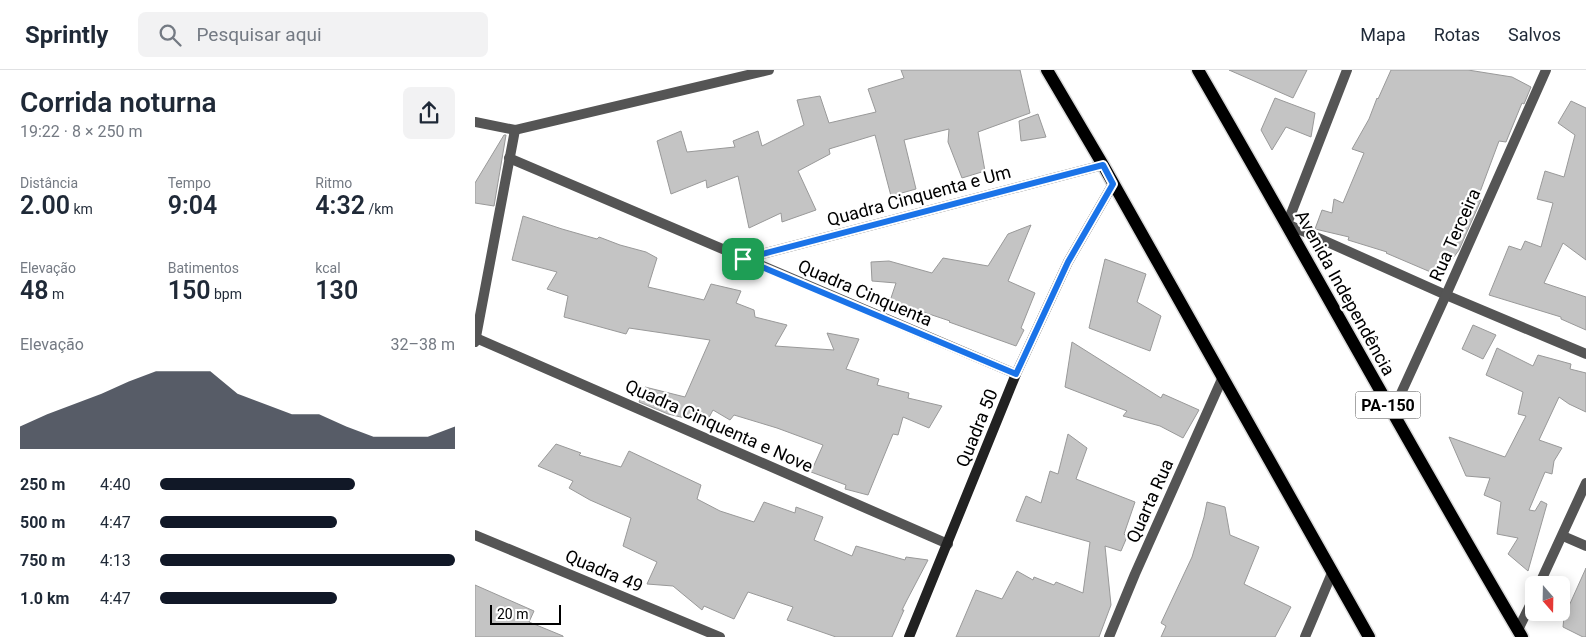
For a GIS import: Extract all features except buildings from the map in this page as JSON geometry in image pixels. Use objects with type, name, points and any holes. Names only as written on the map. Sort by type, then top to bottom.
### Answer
[{"type":"main road","points":[[1047,70],[1103,165],[1369,637]]},
{"type":"main road","name":"Avenida Independência","points":[[1198,70],[1287,224],[1392,413],[1520,633]]},
{"type":"street","points":[[475,122],[515,130],[769,70]]},
{"type":"street","points":[[1347,70],[1287,224],[1446,295],[1586,354]]},
{"type":"street","name":"Rua Terceira","points":[[1392,413],[1546,70]]},
{"type":"street","points":[[476,340],[515,130]]},
{"type":"street","name":"Quadra Cinquenta","points":[[509,158],[1016,374]]},
{"type":"street","name":"Quadra Cinquenta e Um","points":[[743,259],[1103,165]]},
{"type":"street","name":"Quadra 50","points":[[909,637],[1016,374],[1068,262],[1113,184]]},
{"type":"street","name":"Quadra Cinquenta e Nove","points":[[476,340],[948,544]]},
{"type":"street","name":"Quarta Rua","points":[[1109,637],[1222,379]]},
{"type":"street","points":[[1543,576],[1586,483]]},
{"type":"street","name":"Quadra 49","points":[[475,535],[720,637]]},
{"type":"street","points":[[1563,536],[1586,546]]},
{"type":"street","points":[[1305,637],[1332,573]]},
{"type":"street","points":[[1520,633],[1525,620]]},
{"type":"route","points":[[1103,165],[1113,184],[1068,262],[1016,374],[743,259],[1103,165]]}]
